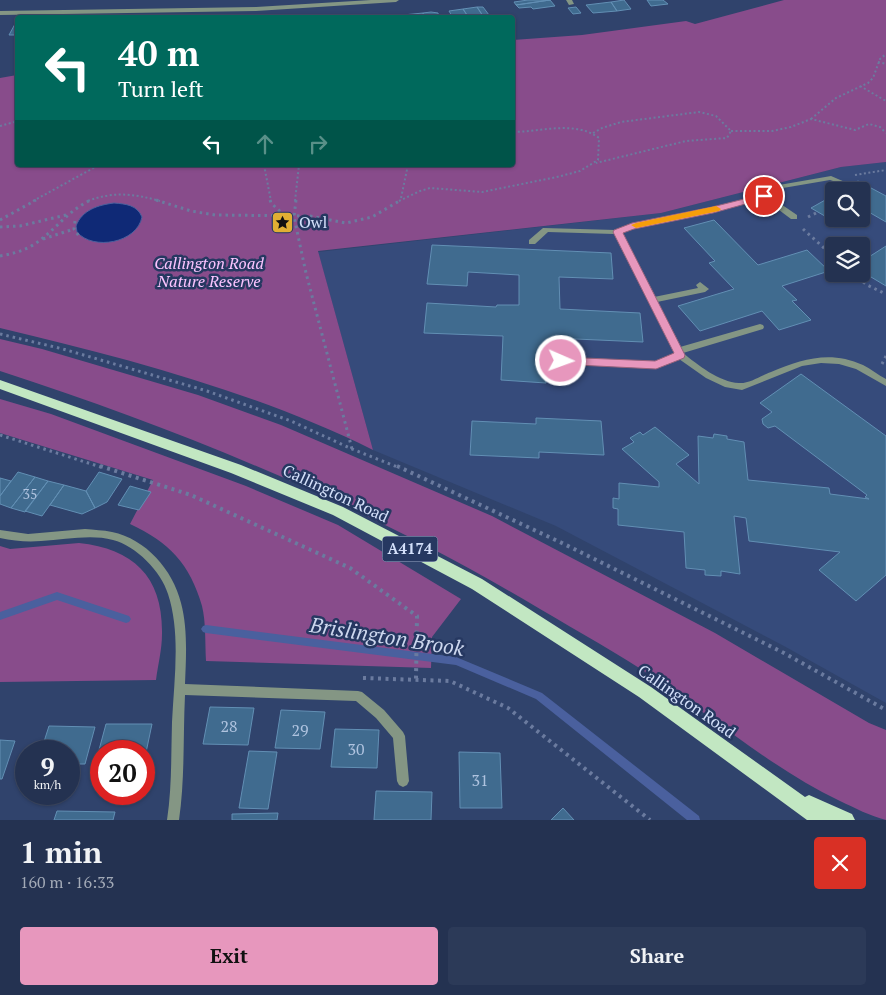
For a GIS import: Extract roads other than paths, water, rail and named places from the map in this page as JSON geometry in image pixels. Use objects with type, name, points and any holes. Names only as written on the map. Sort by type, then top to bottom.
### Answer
[{"type":"main road","name":"Callington Road","points":[[0,384],[236,469],[347,516],[477,584],[645,692],[822,820]]},
{"type":"main road","name":"Callington Road","points":[[780,790],[846,820]]},
{"type":"street","points":[[0,13],[256,9],[396,0]]},
{"type":"street","points":[[532,242],[546,230],[617,232],[632,226],[713,210],[764,196],[781,186],[822,178],[840,181]]},
{"type":"street","points":[[764,196],[794,217]]},
{"type":"street","points":[[617,232],[679,353],[709,376],[728,385],[742,387],[801,364],[821,360],[839,361],[859,367],[886,383]]},
{"type":"street","points":[[652,300],[705,289],[700,284]]},
{"type":"street","points":[[561,361],[656,365],[679,353],[760,326]]},
{"type":"street","points":[[560,347],[562,381]]},
{"type":"street","points":[[0,534],[12,537],[37,537],[66,533],[99,534],[115,537],[140,550],[159,568],[173,592],[179,619],[179,689],[173,820]]},
{"type":"lane","points":[[179,689],[358,696],[380,714],[399,736],[402,781]]},
{"type":"waterway","name":"Brislington Brook","points":[[0,616],[57,596],[126,619]]},
{"type":"waterway","name":"Brislington Brook","points":[[206,629],[456,661],[539,696],[695,820]]},
{"type":"place","name":"Owl","points":[[283,222]]},
{"type":"park label","name":"Callington Road Nature Reserve","points":[[209,272]]}]
